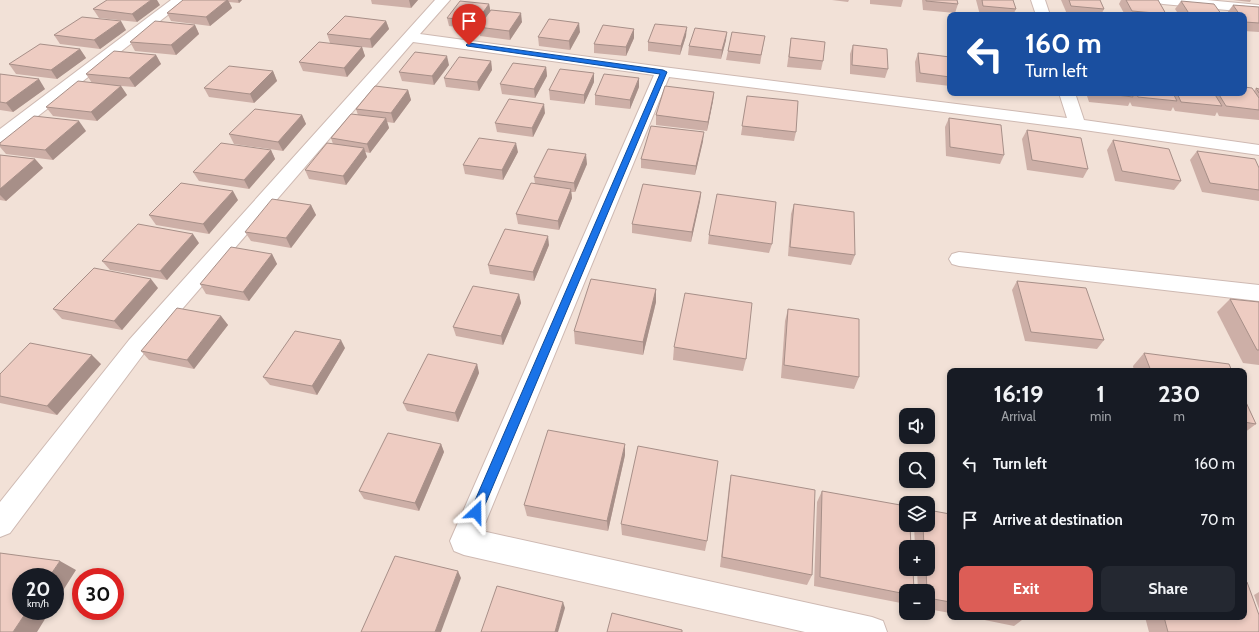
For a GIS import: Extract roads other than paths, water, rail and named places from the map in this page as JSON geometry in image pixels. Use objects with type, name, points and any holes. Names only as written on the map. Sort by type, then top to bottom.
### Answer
[{"type":"street","points":[[0,137],[180,0]]},
{"type":"street","points":[[0,524],[137,346],[409,36],[443,0]]},
{"type":"street","points":[[1038,0],[1042,12]]},
{"type":"street","points":[[1164,0],[1259,9]]},
{"type":"street","points":[[409,36],[663,72],[1077,124],[1259,150]]},
{"type":"street","points":[[663,72],[464,541],[872,632]]},
{"type":"street","points":[[1068,96],[1077,124]]},
{"type":"street","points":[[959,259],[1259,293]]}]
